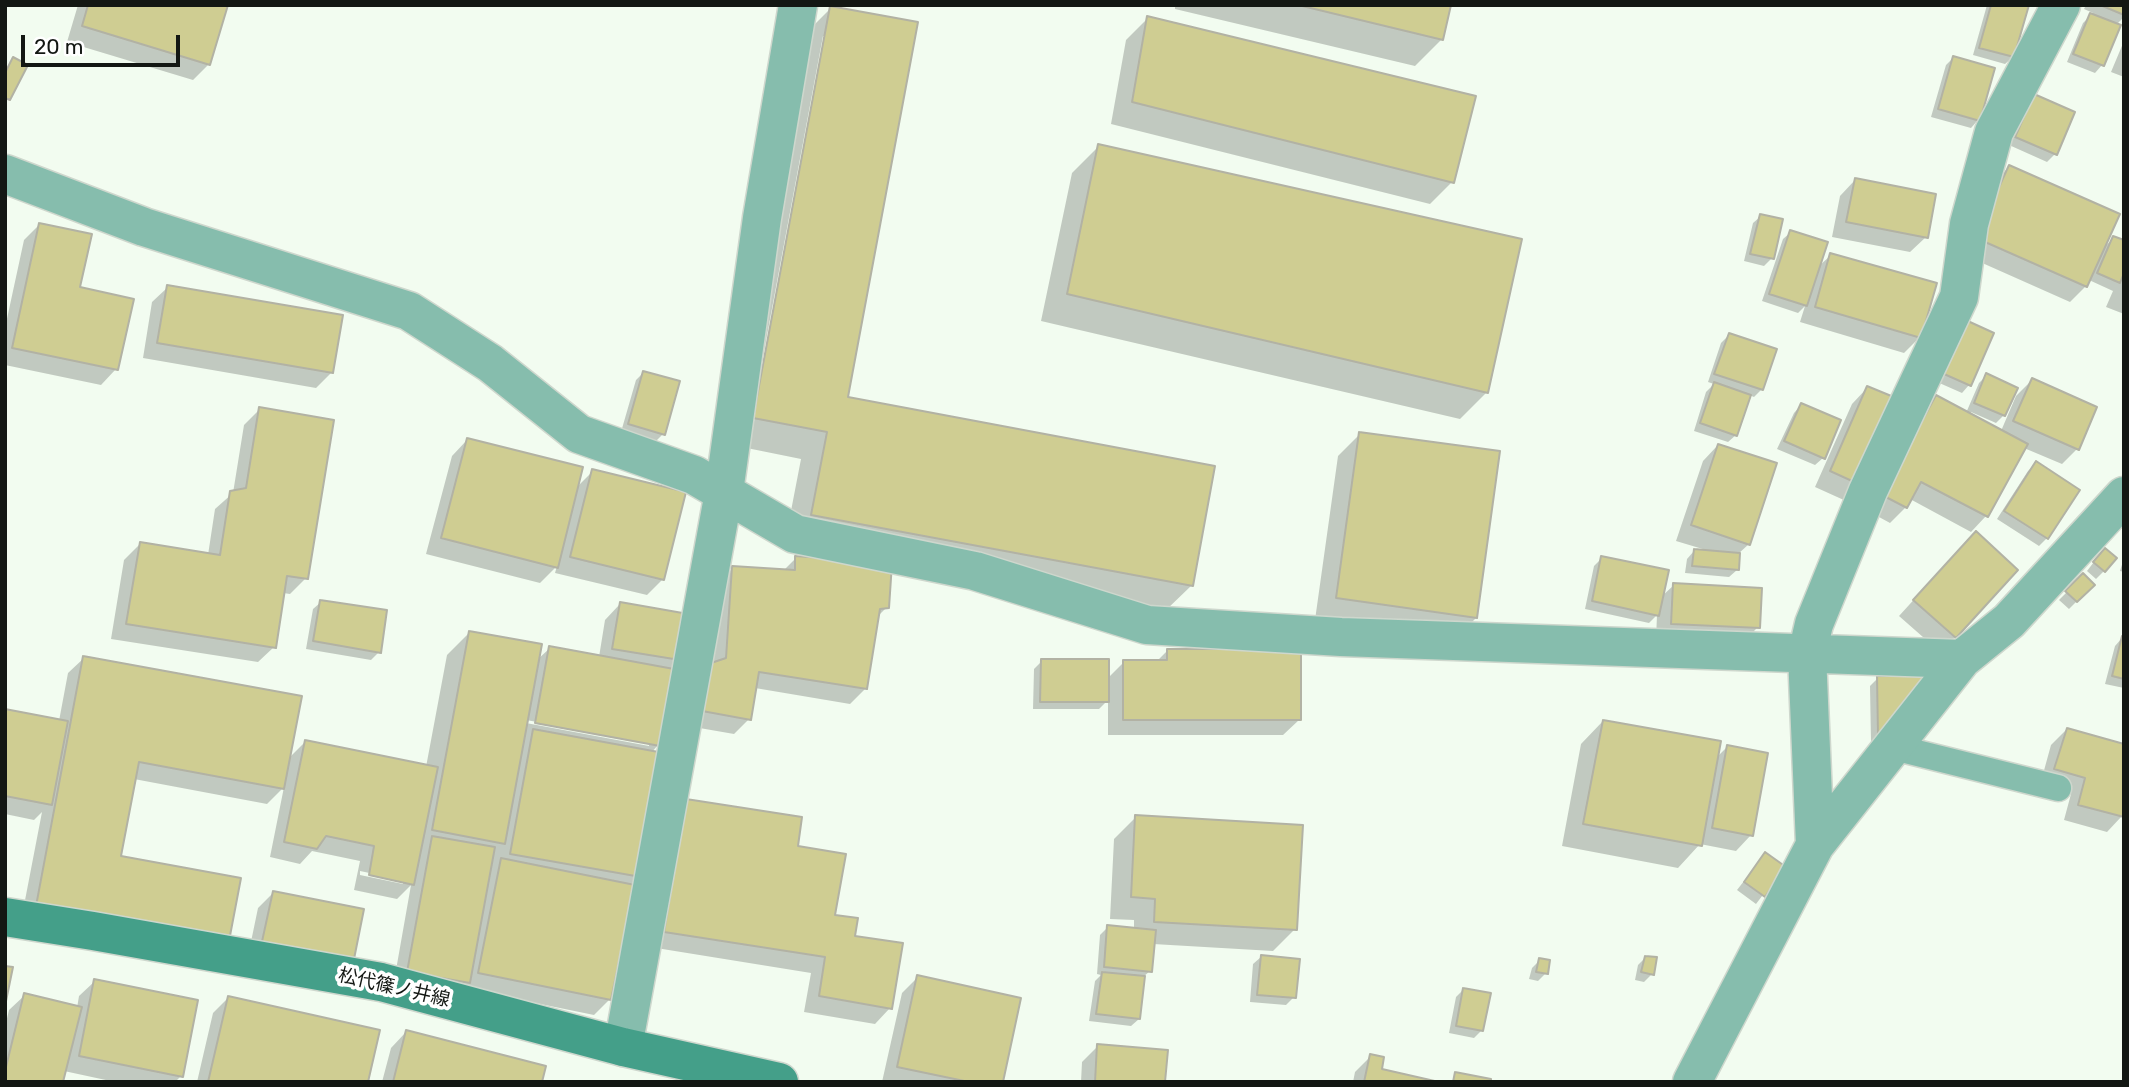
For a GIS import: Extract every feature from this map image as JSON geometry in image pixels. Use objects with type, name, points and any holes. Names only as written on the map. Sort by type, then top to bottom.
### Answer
[{"type":"main road","name":"松代篠ノ井線","points":[[5,918],[381,982],[741,1078],[779,1082]]},
{"type":"street","points":[[624,1047],[724,492],[762,218],[798,5]]},
{"type":"street","points":[[1815,845],[1807,654],[1814,624],[1868,491],[1959,297],[1969,224],[1994,132],[2061,5]]},
{"type":"street","points":[[5,174],[144,227],[409,311],[490,363],[579,434],[694,475],[795,534],[975,571],[1147,625],[1341,637],[1962,659]]},
{"type":"street","points":[[1692,1082],[1815,845],[1962,659],[2009,621],[2124,496]]},
{"type":"lane","points":[[1893,747],[2058,788]]},
{"type":"building","points":[[88,5],[228,5],[210,65],[82,26]]},
{"type":"building","points":[[1298,5],[1451,5],[1443,40]]},
{"type":"building","points":[[1991,5],[2029,5],[2014,57],[1979,48]]},
{"type":"building","points":[[2100,5],[2124,5],[2124,15]]},
{"type":"building","points":[[830,6],[918,22],[848,397],[1215,466],[1193,586],[811,515],[827,432],[753,418]]},
{"type":"building","points":[[2090,13],[2121,25],[2104,66],[2073,54]]},
{"type":"building","points":[[1147,16],[1476,96],[1454,183],[1132,102]]},
{"type":"building","points":[[1953,56],[1995,68],[1980,121],[1938,109]]},
{"type":"building","points":[[13,57],[28,65],[10,100],[5,98],[5,73]]},
{"type":"building","points":[[2034,94],[2075,112],[2057,155],[2015,137]]},
{"type":"building","points":[[1098,144],[1522,239],[1488,393],[1067,294]]},
{"type":"building","points":[[2009,165],[2120,214],[2087,287],[1976,238]]},
{"type":"building","points":[[1855,178],[1936,194],[1928,238],[1846,222]]},
{"type":"building","points":[[1760,214],[1783,219],[1774,259],[1750,254]]},
{"type":"building","points":[[39,223],[92,234],[80,287],[134,299],[118,370],[12,348]]},
{"type":"building","points":[[1790,230],[1828,242],[1807,306],[1769,294]]},
{"type":"building","points":[[2113,236],[2124,240],[2124,273],[2120,283],[2097,273]]},
{"type":"building","points":[[1830,253],[1937,283],[1921,338],[1815,307]]},
{"type":"building","points":[[167,285],[343,315],[333,373],[157,343]]},
{"type":"building","points":[[1959,317],[1994,333],[1971,386],[1935,370]]},
{"type":"building","points":[[1729,333],[1777,349],[1763,390],[1714,374]]},
{"type":"building","points":[[643,371],[680,381],[665,435],[628,424]]},
{"type":"building","points":[[1986,373],[2018,388],[2005,416],[1974,403]]},
{"type":"building","points":[[2032,378],[2097,407],[2079,450],[2013,421]]},
{"type":"building","points":[[1714,382],[1751,395],[1737,436],[1700,423]]},
{"type":"building","points":[[1867,386],[1901,400],[1863,486],[1830,471]]},
{"type":"building","points":[[1936,395],[2028,444],[1988,517],[1921,482],[1907,508],[1882,495]]},
{"type":"building","points":[[1801,403],[1841,420],[1825,459],[1784,441]]},
{"type":"building","points":[[259,407],[334,420],[308,579],[287,576],[276,648],[126,624],[140,542],[220,555],[230,491],[246,488]]},
{"type":"building","points":[[1359,432],[1500,451],[1477,618],[1336,598]]},
{"type":"building","points":[[467,438],[583,467],[558,568],[441,538]]},
{"type":"building","points":[[1718,444],[1777,463],[1750,545],[1691,525]]},
{"type":"building","points":[[2036,461],[2080,490],[2048,539],[2004,511]]},
{"type":"building","points":[[592,469],[686,492],[664,580],[570,557]]},
{"type":"building","points":[[1976,531],[2018,570],[1956,638],[1913,600]]},
{"type":"building","points":[[2105,548],[2117,558],[2105,572],[2093,562]]},
{"type":"building","points":[[1694,549],[1740,553],[1739,570],[1692,566]]},
{"type":"building","points":[[795,556],[892,563],[889,608],[880,609],[867,689],[759,672],[751,720],[702,711],[711,663],[726,658],[732,566],[795,570]]},
{"type":"building","points":[[1601,556],[1669,570],[1659,616],[1592,601]]},
{"type":"building","points":[[2083,573],[2095,585],[2077,602],[2065,591]]},
{"type":"building","points":[[1673,583],[1762,588],[1760,628],[1671,624]]},
{"type":"building","points":[[320,600],[387,610],[381,653],[313,641]]},
{"type":"building","points":[[620,602],[694,615],[686,661],[612,649]]},
{"type":"building","points":[[469,631],[542,644],[505,844],[432,830]]},
{"type":"building","points":[[2122,636],[2124,637],[2124,679],[2112,676]]},
{"type":"building","points":[[549,646],[674,669],[660,746],[535,723]]},
{"type":"building","points":[[1167,649],[1301,649],[1301,720],[1123,720],[1123,660],[1167,660]]},
{"type":"building","points":[[83,656],[302,696],[284,789],[139,762],[121,856],[241,878],[229,941],[36,906]]},
{"type":"building","points":[[1041,659],[1109,659],[1109,702],[1040,702]]},
{"type":"building","points":[[1877,676],[1926,676],[1878,738]]},
{"type":"building","points":[[5,709],[68,721],[52,805],[5,796]]},
{"type":"building","points":[[1603,720],[1721,741],[1702,846],[1583,824]]},
{"type":"building","points":[[2067,728],[2124,744],[2124,817],[2078,805],[2085,778],[2054,769]]},
{"type":"building","points":[[533,729],[664,753],[641,877],[510,854]]},
{"type":"building","points":[[305,740],[438,767],[414,885],[369,875],[374,846],[326,836],[317,849],[284,842]]},
{"type":"building","points":[[1727,745],[1768,753],[1753,836],[1712,828]]},
{"type":"building","points":[[686,799],[802,817],[798,846],[846,854],[835,915],[858,918],[855,936],[903,943],[892,1009],[819,996],[825,957],[664,932]]},
{"type":"building","points":[[1135,815],[1303,825],[1297,930],[1154,922],[1155,899],[1131,897]]},
{"type":"building","points":[[432,836],[495,847],[470,983],[407,972]]},
{"type":"building","points":[[1765,852],[1786,867],[1765,897],[1744,882]]},
{"type":"building","points":[[501,858],[635,885],[611,1000],[478,973]]},
{"type":"building","points":[[273,891],[364,909],[353,964],[261,946]]},
{"type":"building","points":[[1107,925],[1156,930],[1152,972],[1104,967]]},
{"type":"building","points":[[1261,955],[1300,959],[1296,998],[1257,995]]},
{"type":"building","points":[[1645,956],[1657,957],[1654,975],[1641,972]]},
{"type":"building","points":[[1539,958],[1550,960],[1548,974],[1536,972]]},
{"type":"building","points":[[5,966],[13,967],[5,1006]]},
{"type":"building","points":[[1102,972],[1145,976],[1140,1019],[1096,1014]]},
{"type":"building","points":[[917,975],[1021,998],[1003,1082],[969,1082],[897,1067]]},
{"type":"building","points":[[94,979],[198,1000],[183,1077],[79,1056]]},
{"type":"building","points":[[1463,988],[1491,993],[1483,1031],[1456,1026]]},
{"type":"building","points":[[24,993],[82,1007],[63,1082],[5,1082],[5,1071]]},
{"type":"building","points":[[228,996],[380,1030],[368,1082],[208,1082]]},
{"type":"building","points":[[406,1030],[546,1066],[542,1082],[393,1082]]},
{"type":"building","points":[[1097,1044],[1168,1050],[1165,1082],[1095,1082]]},
{"type":"building","points":[[1370,1054],[1384,1057],[1382,1069],[1439,1082],[1364,1082]]},
{"type":"building","points":[[1455,1072],[1491,1079],[1491,1082],[1453,1082]]}]
